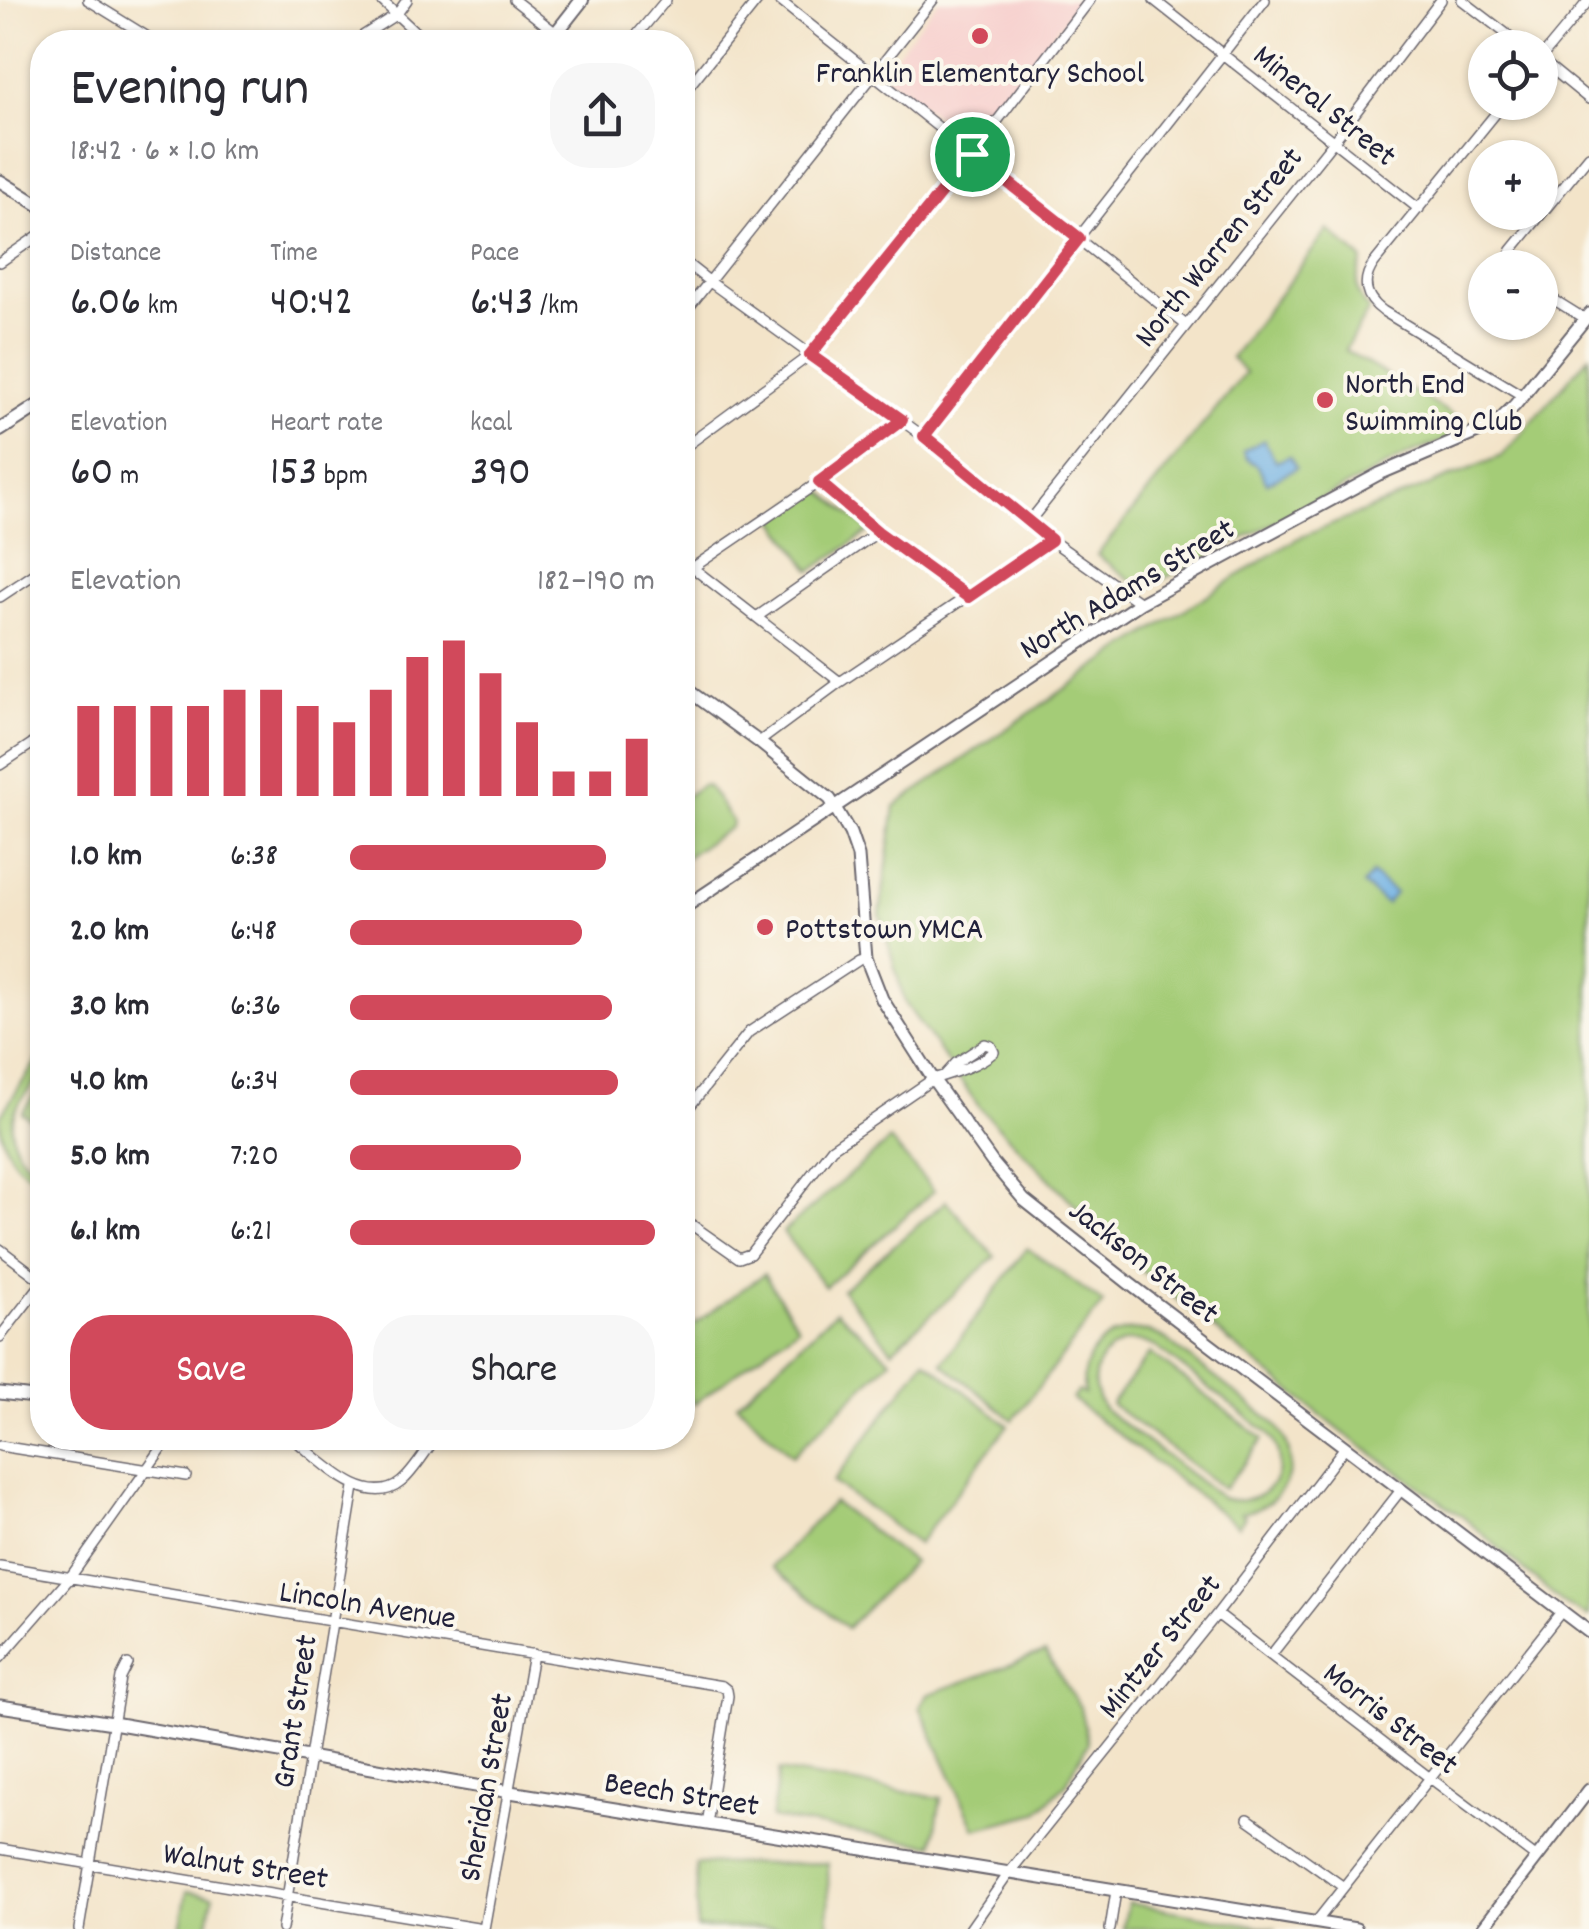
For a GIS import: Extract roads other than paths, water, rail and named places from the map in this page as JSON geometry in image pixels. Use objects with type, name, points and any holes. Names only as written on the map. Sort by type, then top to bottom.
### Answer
[{"type":"main road","points":[[558,30],[582,0]]},
{"type":"main road","points":[[0,430],[30,411]]},
{"type":"street","points":[[89,0],[134,30]]},
{"type":"street","points":[[381,0],[414,30]]},
{"type":"street","points":[[372,30],[397,14],[407,0]]},
{"type":"street","points":[[514,0],[544,30]]},
{"type":"street","points":[[641,30],[666,0]]},
{"type":"street","points":[[695,79],[758,0]]},
{"type":"street","points":[[778,0],[1186,325]]},
{"type":"street","points":[[695,300],[933,0]]},
{"type":"street","points":[[695,440],[810,355],[1090,0]]},
{"type":"street","name":"Mineral Street","points":[[1154,0],[1419,209]]},
{"type":"street","points":[[924,436],[1265,0]]},
{"type":"street","name":"North Warren Street","points":[[1029,522],[1333,142],[1441,0]]},
{"type":"street","points":[[1462,0],[1501,30]]},
{"type":"street","points":[[1558,37],[1589,0]]},
{"type":"street","points":[[1558,73],[1589,98]]},
{"type":"street","points":[[1491,120],[1369,270],[1366,285],[1371,300],[1383,311],[1522,396]]},
{"type":"street","points":[[1512,250],[1589,156]]},
{"type":"street","points":[[0,181],[30,200]]},
{"type":"street","points":[[0,262],[30,241]]},
{"type":"street","points":[[695,270],[924,436],[1051,540],[1140,603]]},
{"type":"street","points":[[1558,301],[1587,316]]},
{"type":"street","name":"North Adams Street","points":[[695,900],[1140,603],[1379,474],[1490,428],[1522,396],[1587,316]]},
{"type":"street","points":[[695,567],[902,420]]},
{"type":"street","points":[[819,482],[878,532],[968,597]]},
{"type":"street","points":[[758,616],[878,532]]},
{"type":"street","points":[[759,742],[840,682],[1051,540]]},
{"type":"street","points":[[695,569],[840,682]]},
{"type":"street","points":[[0,597],[30,577]]},
{"type":"street","points":[[695,695],[826,795],[835,808]]},
{"type":"street","points":[[0,765],[30,744]]},
{"type":"street","name":"Jackson Street","points":[[835,808],[850,833],[860,864],[862,934],[866,958],[882,999],[939,1077],[992,1162],[1024,1200],[1088,1253],[1589,1632]]},
{"type":"street","points":[[695,1100],[749,1032],[866,958]]},
{"type":"street","points":[[695,1227],[739,1258],[750,1254],[832,1148],[985,1044],[991,1046],[994,1052],[987,1058],[939,1077]]},
{"type":"street","points":[[0,1248],[30,1272]]},
{"type":"street","points":[[0,1337],[30,1298]]},
{"type":"street","points":[[0,1393],[30,1397]]},
{"type":"street","points":[[0,1446],[186,1476]]},
{"type":"street","name":"Mintzer Street","points":[[970,1929],[1009,1873],[1345,1447]]},
{"type":"street","points":[[0,1658],[69,1579],[161,1450]]},
{"type":"street","points":[[308,1450],[354,1486],[382,1492],[402,1482],[427,1450]]},
{"type":"street","name":"Grant Street","points":[[282,1929],[354,1486]]},
{"type":"street","points":[[1271,1655],[1401,1490]]},
{"type":"street","name":"Lincoln Avenue","points":[[0,1566],[715,1684],[727,1690],[728,1696],[708,1824]]},
{"type":"street","points":[[1316,1922],[1561,1612]]},
{"type":"street","name":"Morris Street","points":[[1217,1614],[1538,1858]]},
{"type":"street","name":"Sheridan Street","points":[[483,1929],[532,1654]]},
{"type":"street","points":[[79,1929],[121,1678],[128,1664]]},
{"type":"street","name":"Beech Street","points":[[0,1706],[1356,1929]]},
{"type":"street","points":[[1482,1929],[1588,1793]]},
{"type":"street","points":[[1248,1819],[1342,1886]]},
{"type":"street","name":"Walnut Street","points":[[0,1849],[483,1929]]},
{"type":"street","points":[[1110,1929],[1116,1891]]},
{"type":"water","points":[[1264,440],[1276,462],[1290,456],[1296,468],[1267,483],[1243,451]]},
{"type":"water","points":[[1372,874],[1395,893],[1386,904],[1363,885]]},
{"type":"place","name":"Franklin Elementary School","points":[[980,36]]},
{"type":"place","name":"North End Swimming Club","points":[[1325,400]]},
{"type":"place","name":"Pottstown YMCA","points":[[765,927]]}]
